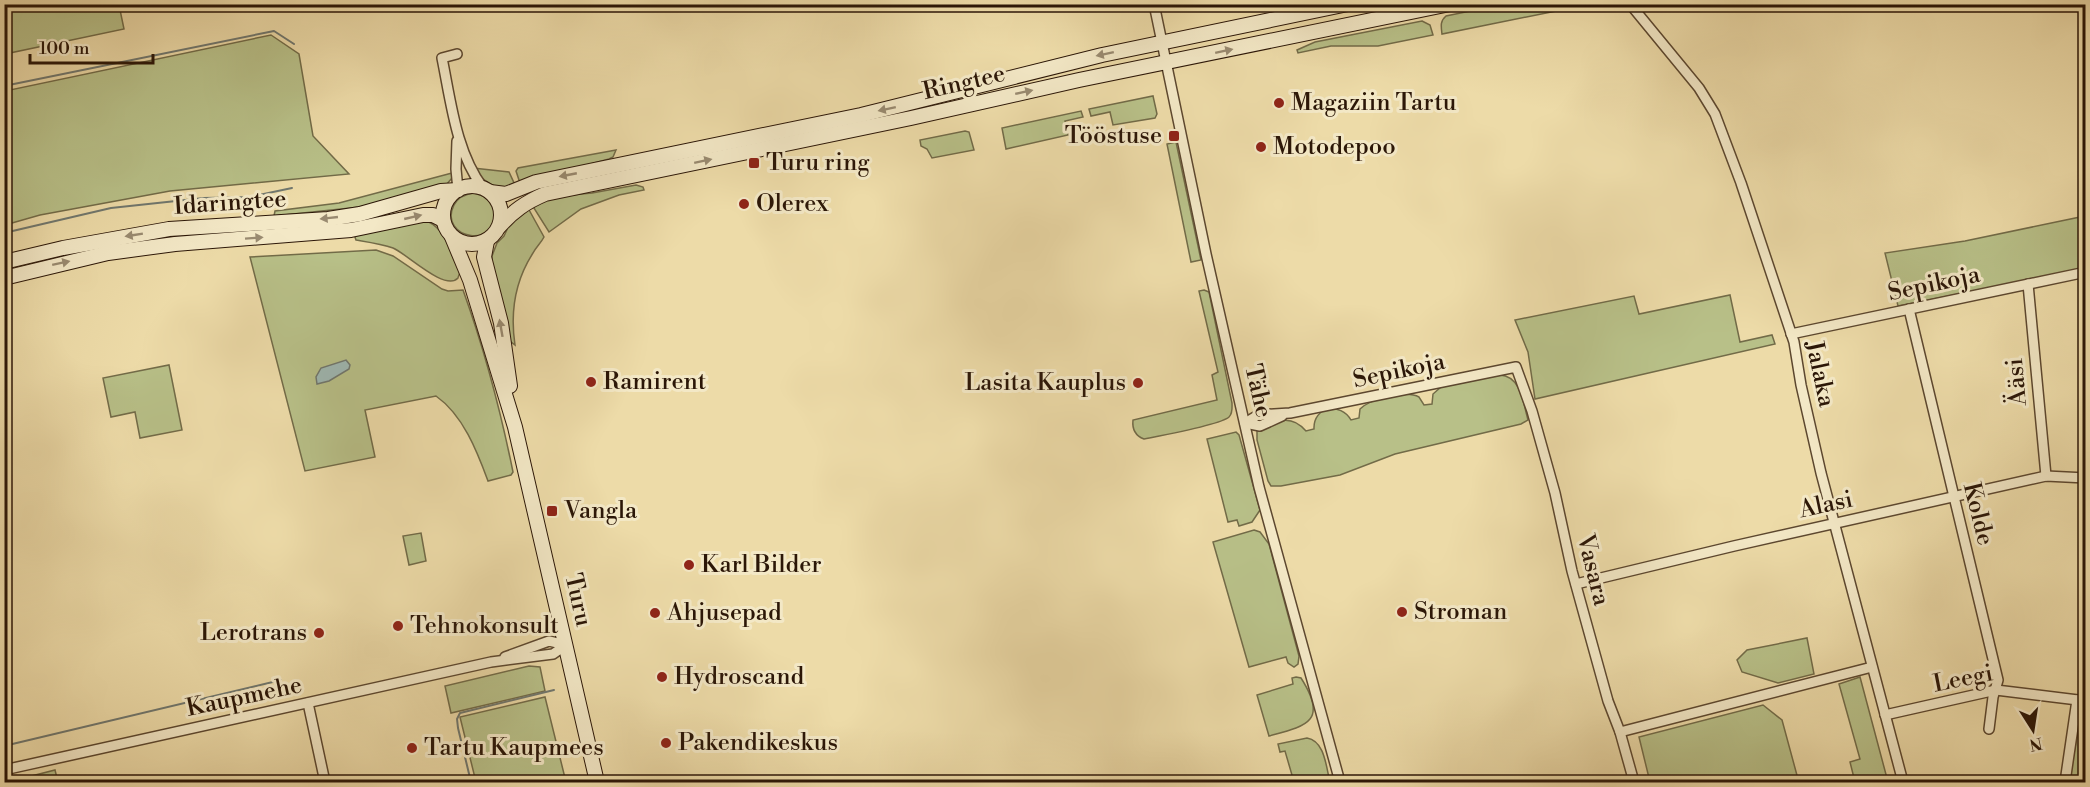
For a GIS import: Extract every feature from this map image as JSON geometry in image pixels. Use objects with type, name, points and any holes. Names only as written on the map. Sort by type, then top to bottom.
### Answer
[{"type":"main road","name":"Ringtee","points":[[487,190],[506,194],[536,182],[901,106],[1046,68],[1348,4]]},
{"type":"main road","name":"Ringtee","points":[[499,227],[511,213],[526,202],[545,194],[1450,4]]},
{"type":"main road","points":[[475,186],[487,190],[497,199],[501,208],[499,227],[487,241],[469,245],[452,237],[443,220],[446,202],[458,189],[475,186]]},
{"type":"main road","name":"Idaringtee","points":[[4,262],[63,248],[169,230],[328,219],[360,214],[441,191],[458,189]]},
{"type":"main road","name":"Idaringtee","points":[[4,278],[108,253],[175,244],[351,230],[423,215],[433,215],[443,220]]},
{"type":"main road","name":"Turu","points":[[452,237],[473,290],[515,427],[597,783]]},
{"type":"main road","name":"Turu","points":[[487,241],[484,257],[501,323],[515,427]]},
{"type":"street","name":"Tähe","points":[[1154,4],[1206,254],[1263,501],[1340,783]]},
{"type":"street","name":"Jalaka","points":[[1630,4],[1699,88],[1715,114],[1741,183],[1791,334],[1816,452],[1903,783]]},
{"type":"street","points":[[457,54],[442,58],[468,165],[487,190]]},
{"type":"street","points":[[458,130],[456,169],[458,189]]},
{"type":"street","name":"Sepikoja","points":[[1791,334],[2085,272]]},
{"type":"street","name":"Ääsi","points":[[2028,284],[2046,476]]},
{"type":"street","name":"Kolde","points":[[1909,309],[1998,680],[1989,729]]},
{"type":"street","name":"Sepikoja","points":[[1245,423],[1258,415],[1290,413],[1516,367]]},
{"type":"street","name":"Vasara","points":[[1516,367],[1532,411],[1555,493],[1576,584],[1634,783]]},
{"type":"street","name":"Alasi","points":[[1576,584],[2046,476],[2085,478]]},
{"type":"street","name":"Kaupmehe","points":[[4,770],[491,662],[553,654],[566,645]]},
{"type":"street","points":[[1620,732],[1872,667]]},
{"type":"street","name":"Leegi","points":[[1885,715],[1996,690],[2081,701]]},
{"type":"street","points":[[2065,783],[2081,701]]},
{"type":"street","points":[[308,703],[325,783]]},
{"type":"green space","points":[[4,5],[119,5],[124,29],[5,54]]},
{"type":"green space","points":[[1500,5],[1586,5],[1442,34],[1441,26],[1446,16]]},
{"type":"green space","points":[[1422,21],[1430,25],[1433,35],[1378,46],[1331,46],[1298,53],[1297,50],[1315,42]]},
{"type":"green space","points":[[271,35],[299,54],[313,136],[349,174],[170,191],[40,215],[5,225],[5,91]]},
{"type":"green space","points":[[1153,96],[1157,114],[1155,118],[1113,125],[1110,112],[1091,116],[1089,109]]},
{"type":"green space","points":[[1081,111],[1083,117],[1065,121],[1068,135],[1006,149],[1002,128]]},
{"type":"green space","points":[[969,132],[974,150],[932,158],[927,149],[921,146],[920,140]]},
{"type":"green space","points":[[1176,142],[1201,260],[1191,262],[1167,144]]},
{"type":"green space","points":[[616,150],[613,157],[609,159],[520,183],[516,171],[518,168]]},
{"type":"green space","points":[[473,168],[509,172],[515,185],[497,187],[481,177]]},
{"type":"green space","points":[[452,173],[452,178],[446,185],[360,207],[274,216],[275,211],[339,203]]},
{"type":"green space","points":[[636,185],[643,187],[644,190],[619,195],[581,209],[549,232],[532,205],[560,196]]},
{"type":"green space","points":[[474,193],[483,196],[495,206],[495,221],[489,230],[481,235],[471,236],[454,226],[451,217],[458,200]]},
{"type":"green space","points":[[528,208],[544,237],[527,264],[515,297],[513,321],[515,345],[510,341],[492,268],[492,256],[497,243],[504,236],[510,223]]},
{"type":"green space","points":[[2085,216],[2085,269],[1898,306],[1885,253],[1965,241]]},
{"type":"green space","points":[[427,221],[444,236],[462,269],[458,278],[452,281],[435,276],[393,248],[356,240],[354,234]]},
{"type":"green space","points":[[376,250],[393,256],[442,289],[463,290],[497,402],[513,472],[511,475],[488,481],[468,434],[454,413],[436,396],[365,410],[375,457],[305,471],[250,257]]},
{"type":"green space","points":[[1199,291],[1209,292],[1232,403],[1231,414],[1214,423],[1144,439],[1135,432],[1133,420],[1217,400],[1212,375],[1218,372]]},
{"type":"green space","points":[[1730,295],[1740,342],[1772,335],[1775,344],[1535,399],[1528,352],[1515,320],[1634,296],[1639,314]]},
{"type":"green space","points":[[169,365],[182,430],[140,438],[135,412],[111,417],[103,378]]},
{"type":"green space","points":[[1500,375],[1507,376],[1520,390],[1528,420],[1521,424],[1395,454],[1340,475],[1281,486],[1271,486],[1268,481],[1257,440],[1257,431],[1270,424],[1288,420],[1300,425],[1306,431],[1314,429],[1318,415],[1328,409],[1341,411],[1351,420],[1359,418],[1360,409],[1365,405],[1397,395],[1413,395],[1419,397],[1424,405],[1432,404],[1433,394],[1441,387]]},
{"type":"green space","points":[[1236,432],[1239,435],[1260,510],[1252,522],[1239,526],[1237,520],[1228,522],[1207,439]]},
{"type":"green space","points":[[1254,530],[1260,532],[1269,544],[1299,656],[1298,664],[1294,667],[1288,663],[1286,657],[1249,667],[1213,542]]},
{"type":"green space","points":[[421,533],[426,561],[409,565],[403,536]]},
{"type":"green space","points":[[1807,638],[1814,674],[1778,683],[1742,672],[1737,660],[1747,650]]},
{"type":"green space","points":[[529,666],[540,667],[545,691],[451,713],[445,686]]},
{"type":"green space","points":[[1860,677],[1888,782],[1855,782],[1850,762],[1860,759],[1839,684]]},
{"type":"green space","points":[[1292,678],[1301,678],[1309,693],[1313,713],[1303,725],[1269,736],[1257,695],[1293,684]]},
{"type":"green space","points":[[545,697],[566,782],[476,782],[460,717]]},
{"type":"green space","points":[[1763,705],[1782,720],[1798,779],[1789,782],[1650,782],[1639,737]]},
{"type":"green space","points":[[2082,707],[2085,708],[2085,782],[2069,782]]},
{"type":"green space","points":[[1307,738],[1313,740],[1321,749],[1330,782],[1294,782],[1285,751],[1280,752],[1278,744]]},
{"type":"green space","points":[[55,770],[58,782],[8,782]]},
{"type":"water","points":[[346,360],[350,365],[349,369],[329,381],[317,384],[316,377],[321,368]]},
{"type":"waterway","points":[[4,86],[274,31],[294,44]]},
{"type":"waterway","points":[[4,233],[111,208],[204,198],[249,197],[292,188]]},
{"type":"waterway","points":[[4,746],[281,680]]},
{"type":"waterway","points":[[471,782],[458,728],[457,719],[460,713],[554,690]]},
{"type":"place","name":"Magaziin Tartu","points":[[1279,103]]},
{"type":"place","name":"Tööstuse","points":[[1174,136]]},
{"type":"place","name":"Motodepoo","points":[[1261,147]]},
{"type":"place","name":"Turu ring","points":[[754,163]]},
{"type":"place","name":"Olerex","points":[[744,204]]},
{"type":"place","name":"Ramirent","points":[[591,382]]},
{"type":"place","name":"Lasita Kauplus","points":[[1138,383]]},
{"type":"place","name":"Vangla","points":[[552,511]]},
{"type":"place","name":"Karl Bilder","points":[[689,565]]},
{"type":"place","name":"Stroman","points":[[1402,612]]},
{"type":"place","name":"Ahjusepad","points":[[655,613]]},
{"type":"place","name":"Tehnokonsult","points":[[398,626]]},
{"type":"place","name":"Lerotrans","points":[[319,633]]},
{"type":"place","name":"Hydroscand","points":[[662,677]]},
{"type":"place","name":"Pakendikeskus","points":[[666,743]]},
{"type":"place","name":"Tartu Kaupmees","points":[[412,748]]}]
